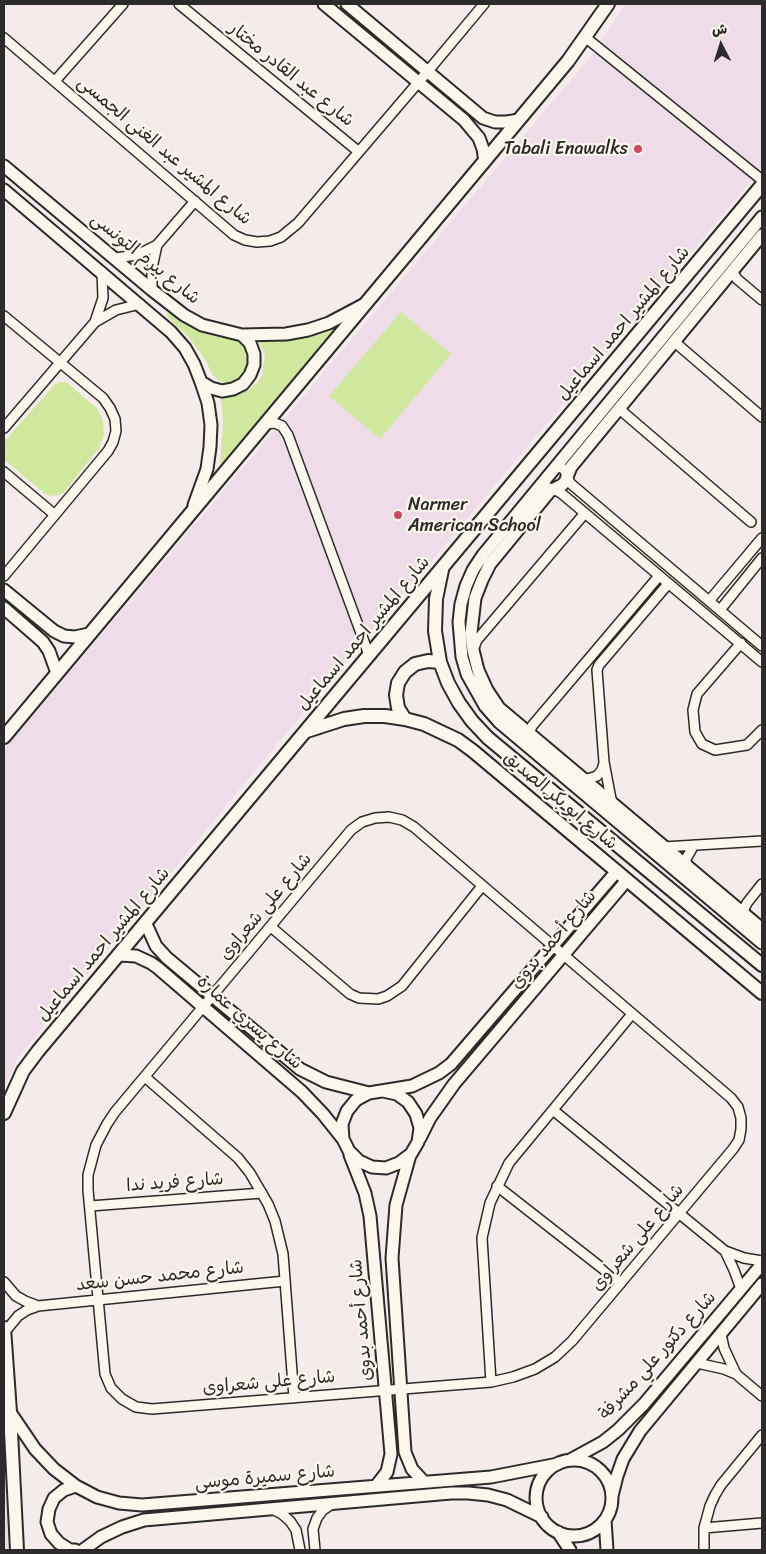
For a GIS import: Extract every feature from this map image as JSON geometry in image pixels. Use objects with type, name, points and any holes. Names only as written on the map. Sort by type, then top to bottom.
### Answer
[{"type":"main road","points":[[4,737],[568,61],[608,4]]},
{"type":"main road","name":"شارع المشير احمد اسماعيل","points":[[4,1113],[23,1071],[762,185]]},
{"type":"main road","name":"شارع ابو بكر الصديق","points":[[443,568],[436,599],[435,623],[440,662],[448,683],[472,721],[488,738],[762,966]]},
{"type":"main road","points":[[405,719],[398,708],[396,695],[401,677],[415,664],[428,661],[440,662]]},
{"type":"main road","name":"شارع ابو بكر الصديق","points":[[305,732],[344,718],[371,716],[405,719],[441,731],[466,745],[762,993]]},
{"type":"main road","points":[[748,982],[762,966]]},
{"type":"main road","points":[[4,1328],[17,1550]]},
{"type":"street","points":[[55,81],[122,4]]},
{"type":"street","name":"شارع عبد القادر مختار","points":[[179,4],[359,152]]},
{"type":"street","points":[[324,4],[473,129],[481,144],[485,161]]},
{"type":"street","points":[[347,4],[483,118],[495,122],[519,120]]},
{"type":"street","name":"شارع المشير عبد الغنى الجمسى","points":[[4,38],[234,235],[245,240],[257,242],[270,241],[292,230],[484,4]]},
{"type":"street","points":[[585,37],[762,180]]},
{"type":"street","name":"شارع بيرم التونسى","points":[[4,166],[152,290],[184,315],[202,325],[242,335],[286,334],[308,330],[329,323],[366,303]]},
{"type":"street","name":"شارع بيرم التونسى","points":[[4,190],[140,304],[171,332],[185,348],[194,364],[208,403],[210,425],[207,469],[192,510]]},
{"type":"street","points":[[115,258],[137,255],[157,245],[195,201]]},
{"type":"street","points":[[762,217],[483,555],[473,570],[466,586],[459,622],[459,640],[467,674],[475,691],[499,722],[578,782],[735,911],[762,929]]},
{"type":"street","points":[[685,871],[664,847],[612,804],[578,782],[529,734],[499,708],[478,670],[473,650],[472,616],[478,589],[490,564],[550,492],[562,485],[571,467],[762,235]]},
{"type":"street","points":[[152,290],[152,268],[157,245]]},
{"type":"street","points":[[95,322],[103,298],[102,272]]},
{"type":"street","points":[[732,272],[737,279],[762,300]]},
{"type":"street","points":[[4,428],[95,322],[116,310],[140,304]]},
{"type":"street","points":[[4,316],[103,398],[115,419],[116,431],[108,451],[4,576]]},
{"type":"street","points":[[201,382],[211,388],[222,391],[233,389],[243,384],[250,375],[254,365],[254,354],[250,343],[242,335]]},
{"type":"street","points":[[675,340],[677,344],[762,417]]},
{"type":"street","points":[[620,407],[624,413],[752,522]]},
{"type":"street","points":[[265,424],[275,423],[282,426],[288,435],[369,655]]},
{"type":"street","points":[[556,466],[564,469],[570,483],[762,646]]},
{"type":"street","points":[[4,472],[54,515]]},
{"type":"street","points":[[544,482],[545,486],[554,489],[585,513],[762,662]]},
{"type":"street","points":[[473,650],[478,640],[585,513]]},
{"type":"street","points":[[622,544],[630,534]]},
{"type":"street","points":[[710,601],[762,538]]},
{"type":"street","points":[[720,610],[762,558]]},
{"type":"street","points":[[529,734],[532,726],[659,576]]},
{"type":"street","points":[[612,804],[604,762],[597,670],[599,665],[668,584]]},
{"type":"street","points":[[4,590],[54,631],[64,636],[75,637],[89,634]]},
{"type":"street","points":[[4,608],[42,642],[49,651],[57,673]]},
{"type":"street","points":[[472,616],[475,621],[493,622]]},
{"type":"street","points":[[741,644],[697,694],[693,710],[696,732],[702,744],[715,750],[747,745],[762,730]]},
{"type":"street","points":[[578,782],[597,776],[602,770],[604,762]]},
{"type":"street","name":"شارع على شعراوى","points":[[375,818],[402,820],[414,827],[552,946],[731,1098],[738,1107],[741,1118],[739,1140],[733,1150],[572,1341],[555,1357],[535,1369],[491,1382],[152,1410],[136,1407],[122,1399],[111,1388],[105,1374],[88,1175],[96,1145],[107,1124],[145,1077],[352,830],[362,822],[375,818]]},
{"type":"street","points":[[664,847],[762,841]]},
{"type":"street","points":[[685,871],[686,858],[694,845]]},
{"type":"street","name":"شارع أحمد بدوى","points":[[383,1091],[412,1086],[439,1073],[451,1064],[617,871]]},
{"type":"street","name":"شارع أحمد بدوى","points":[[418,1142],[430,1118],[454,1084],[627,880]]},
{"type":"street","points":[[735,911],[747,903],[762,884]]},
{"type":"street","points":[[271,927],[350,994],[359,998],[378,999],[387,996],[402,986],[482,886]]},
{"type":"street","points":[[735,911],[762,943]]},
{"type":"street","name":"شارع يسري عمارة","points":[[146,924],[152,939],[161,952],[300,1069],[326,1082],[369,1093]]},
{"type":"street","name":"شارع يسري عمارة","points":[[119,955],[136,956],[151,963],[302,1092],[343,1138]]},
{"type":"street","points":[[491,1382],[482,1238],[490,1203],[509,1164],[632,1014]]},
{"type":"street","points":[[145,1077],[238,1158],[262,1193],[275,1222],[280,1239],[294,1398]]},
{"type":"street","points":[[383,1091],[397,1094],[408,1102],[416,1114],[420,1128],[418,1142],[410,1154],[400,1163],[386,1168],[372,1167],[359,1161],[349,1151],[343,1138],[342,1124],[347,1110],[356,1100],[369,1093],[383,1091]]},
{"type":"street","points":[[554,1110],[725,1251],[762,1262]]},
{"type":"street","name":"شارع أحمد بدوى","points":[[349,1151],[358,1172],[370,1216],[386,1390],[390,1463],[387,1472],[376,1486]]},
{"type":"street","name":"شارع أحمد بدوى","points":[[410,1154],[400,1188],[392,1240],[392,1258],[405,1452],[412,1469],[424,1482]]},
{"type":"street","points":[[497,1186],[621,1283]]},
{"type":"street","name":"شارع فريد ندا","points":[[90,1206],[262,1193]]},
{"type":"street","points":[[725,1251],[741,1289]]},
{"type":"street","name":"شارع دكتور علي مشرفة","points":[[570,1460],[603,1442],[644,1404],[762,1262]]},
{"type":"street","name":"شارع محمد حسن سعد","points":[[4,1333],[18,1316],[38,1306],[98,1298],[285,1281]]},
{"type":"street","points":[[4,1282],[16,1296],[38,1306]]},
{"type":"street","name":"شارع دكتور علي مشرفة","points":[[612,1496],[617,1476],[640,1431],[762,1284]]},
{"type":"street","points":[[725,1308],[736,1317]]},
{"type":"street","points":[[721,1334],[727,1355],[736,1374]]},
{"type":"street","points":[[697,1364],[710,1365],[736,1374],[762,1396]]},
{"type":"street","name":"شارع سميرة موسى","points":[[10,1412],[35,1449],[54,1469],[76,1486],[104,1499],[119,1503],[142,1505],[491,1477],[558,1464]]},
{"type":"street","points":[[704,1550],[704,1528],[710,1506],[718,1490],[762,1435]]},
{"type":"street","points":[[558,1532],[570,1535],[584,1534],[596,1529],[605,1520],[611,1509],[612,1496],[610,1484],[604,1473],[594,1465],[570,1460],[558,1464],[548,1471],[540,1481],[537,1505],[542,1517],[546,1523],[558,1532],[570,1550]]},
{"type":"street","points":[[75,1550],[70,1550],[59,1543],[51,1534],[47,1522],[49,1509],[54,1498],[64,1490],[76,1486]]},
{"type":"street","name":"شارع سميرة موسى","points":[[83,1550],[101,1537],[122,1527],[144,1520],[468,1493],[488,1495],[507,1500],[542,1517]]},
{"type":"street","points":[[315,1550],[313,1529],[317,1518],[323,1510],[332,1504]]},
{"type":"street","points":[[272,1509],[282,1514],[293,1526],[299,1540],[300,1550]]},
{"type":"street","points":[[605,1520],[607,1550]]},
{"type":"street","points":[[704,1528],[762,1523]]},
{"type":"shaded area","points":[[625,4],[762,4],[762,168],[262,762],[18,1057],[4,1088],[4,750],[593,54]]},
{"type":"shaded area","points":[[4,1428],[12,1550],[4,1550]]},
{"type":"green space","points":[[170,311],[196,328],[215,336],[238,341],[243,345],[250,354],[246,376],[230,384],[219,381],[212,374],[205,359],[187,335],[166,316]]},
{"type":"green space","points":[[401,312],[451,354],[380,439],[329,396]]},
{"type":"green space","points":[[337,325],[220,468],[223,422],[221,395],[237,394],[248,390],[257,383],[262,376],[265,355],[259,342],[302,336]]},
{"type":"green space","points":[[66,382],[97,408],[103,421],[104,435],[99,448],[64,492],[59,495],[49,496],[6,461],[4,458],[4,442],[54,385]]},
{"type":"place","name":"Tabali Enawalks","points":[[638,149]]},
{"type":"place","name":"Narmer American School","points":[[398,515]]}]
